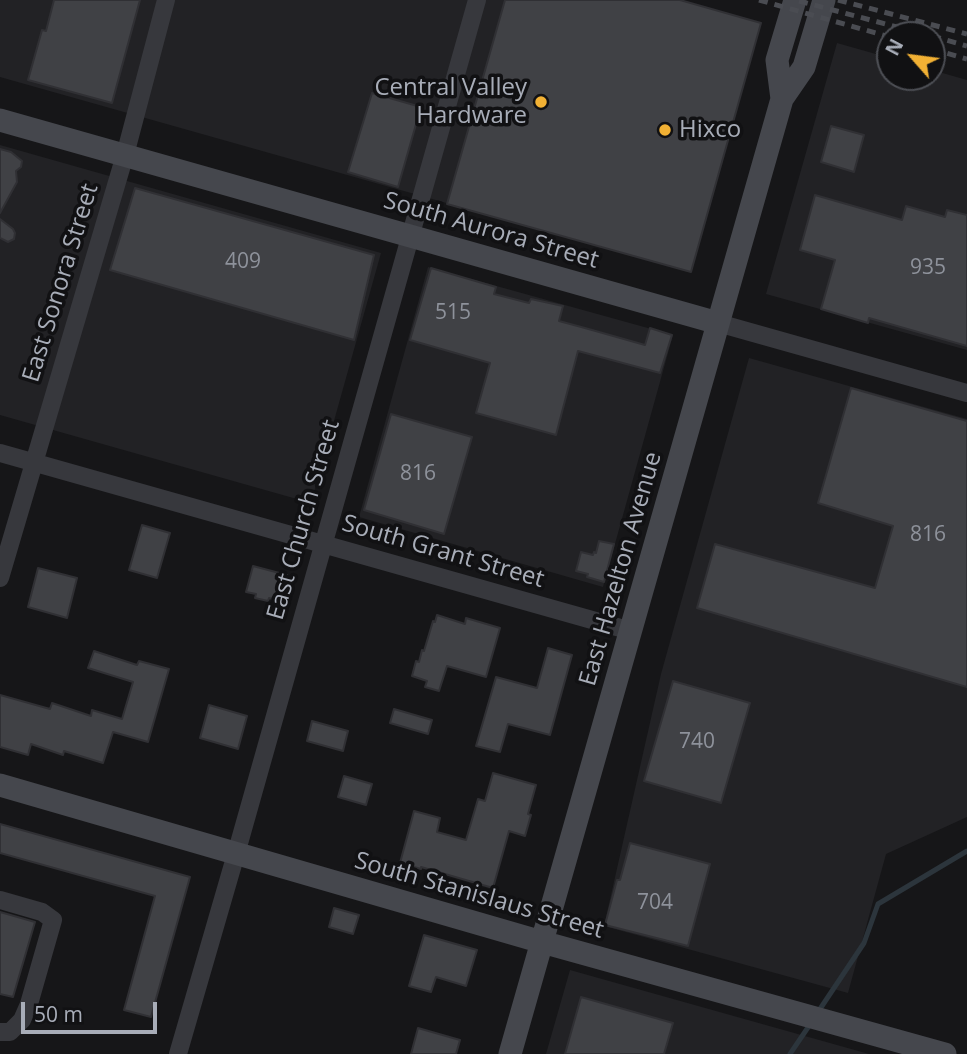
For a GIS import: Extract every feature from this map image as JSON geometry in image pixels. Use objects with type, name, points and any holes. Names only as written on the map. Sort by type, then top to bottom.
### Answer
[{"type":"street","name":"East Sonora Street","points":[[0,578],[125,155],[166,0]]},
{"type":"street","name":"East Church Street","points":[[178,1054],[477,0]]},
{"type":"street","name":"East Hazelton Avenue","points":[[782,99],[777,60],[795,0]]},
{"type":"street","name":"East Hazelton Avenue","points":[[510,1054],[782,99],[804,67],[824,0]]},
{"type":"street","name":"South Aurora Street","points":[[0,120],[967,393]]},
{"type":"street","name":"South Grant Street","points":[[0,453],[631,631]]},
{"type":"street","name":"South Stanislaus Street","points":[[0,785],[542,942],[945,1054]]},
{"type":"street","points":[[0,900],[42,912],[53,920],[22,1020],[10,1032],[0,1032]]},
{"type":"shaded area","points":[[0,0],[680,0],[761,23],[691,272],[0,77]]},
{"type":"shaded area","points":[[837,43],[876,54],[876,91],[946,91],[946,74],[967,80],[967,350],[766,294]]},
{"type":"shaded area","points":[[0,145],[381,253],[311,503],[0,415]]},
{"type":"shaded area","points":[[428,267],[673,335],[603,587],[359,517]]},
{"type":"shaded area","points":[[749,358],[967,419],[967,817],[886,854],[848,993],[604,926],[661,674]]},
{"type":"shaded area","points":[[570,970],[869,1054],[546,1054]]},
{"type":"building","points":[[54,0],[140,0],[112,103],[28,80],[42,30],[46,31]]},
{"type":"building","points":[[505,0],[680,0],[761,23],[691,272],[447,204]]},
{"type":"building","points":[[372,93],[421,107],[398,187],[348,172]]},
{"type":"building","points":[[831,126],[864,135],[854,172],[821,162]]},
{"type":"building","points":[[0,149],[11,152],[22,161],[21,167],[16,171],[17,182],[0,213]]},
{"type":"building","points":[[135,188],[374,255],[354,340],[110,270]]},
{"type":"building","points":[[815,195],[902,220],[906,206],[945,217],[947,210],[967,215],[967,346],[869,318],[868,323],[821,309],[835,260],[800,250]]},
{"type":"building","points":[[0,219],[13,229],[14,239],[8,242],[0,238]]},
{"type":"building","points":[[431,268],[496,287],[494,294],[529,303],[531,299],[563,306],[559,321],[645,345],[650,328],[672,335],[660,373],[578,351],[556,435],[476,413],[490,363],[410,340]]},
{"type":"building","points":[[851,388],[967,421],[967,687],[697,608],[715,544],[875,588],[893,526],[818,503]]},
{"type":"building","points":[[391,414],[472,437],[444,534],[364,510]]},
{"type":"building","points":[[142,525],[170,533],[157,578],[129,570]]},
{"type":"building","points":[[599,541],[614,544],[604,582],[576,571],[581,552],[593,555]]},
{"type":"building","points":[[253,566],[287,575],[279,601],[255,598],[256,594],[246,592]]},
{"type":"building","points":[[38,568],[77,578],[67,618],[28,607]]},
{"type":"building","points":[[437,615],[465,624],[466,618],[500,628],[486,677],[447,666],[439,691],[425,687],[427,681],[412,676]]},
{"type":"building","points":[[548,648],[572,655],[550,735],[508,724],[500,752],[476,746],[496,677],[537,688]]},
{"type":"building","points":[[94,651],[137,665],[139,661],[169,669],[148,742],[113,732],[103,763],[64,751],[63,755],[31,744],[28,755],[0,747],[0,695],[50,709],[52,703],[91,716],[92,710],[122,719],[133,682],[88,668]]},
{"type":"building","points":[[673,681],[750,703],[721,803],[644,781]]},
{"type":"building","points":[[209,705],[247,716],[238,749],[200,738]]},
{"type":"building","points":[[394,709],[432,720],[428,734],[390,723]]},
{"type":"building","points":[[312,721],[348,731],[343,751],[307,741]]},
{"type":"building","points":[[493,773],[536,785],[525,836],[509,831],[493,888],[400,863],[414,811],[440,818],[437,832],[466,840],[478,799],[485,801]]},
{"type":"building","points":[[344,776],[372,784],[366,805],[338,797]]},
{"type":"building","points":[[0,824],[190,877],[151,1017],[124,1010],[155,896],[0,853]]},
{"type":"building","points":[[630,843],[710,864],[688,946],[605,925]]},
{"type":"building","points":[[334,908],[359,915],[353,934],[329,927]]},
{"type":"building","points":[[0,912],[35,922],[13,997],[0,994]]},
{"type":"building","points":[[424,935],[477,950],[466,986],[436,977],[431,992],[409,986]]},
{"type":"building","points":[[581,997],[673,1023],[664,1054],[565,1054]]},
{"type":"building","points":[[418,1028],[460,1040],[456,1054],[411,1054]]},
{"type":"waterway","points":[[818,1012],[864,943],[878,904],[967,851]]},
{"type":"waterway","points":[[790,1054],[811,1023]]},
{"type":"railway","points":[[759,0],[876,33]]},
{"type":"railway","points":[[838,0],[967,34]]},
{"type":"railway","points":[[799,1],[876,21]]},
{"type":"railway","points":[[946,40],[967,46]]},
{"type":"railway","points":[[946,53],[967,59]]},
{"type":"place","name":"Central Valley Hardware","points":[[541,102]]},
{"type":"place","name":"Hixco","points":[[665,130]]}]
